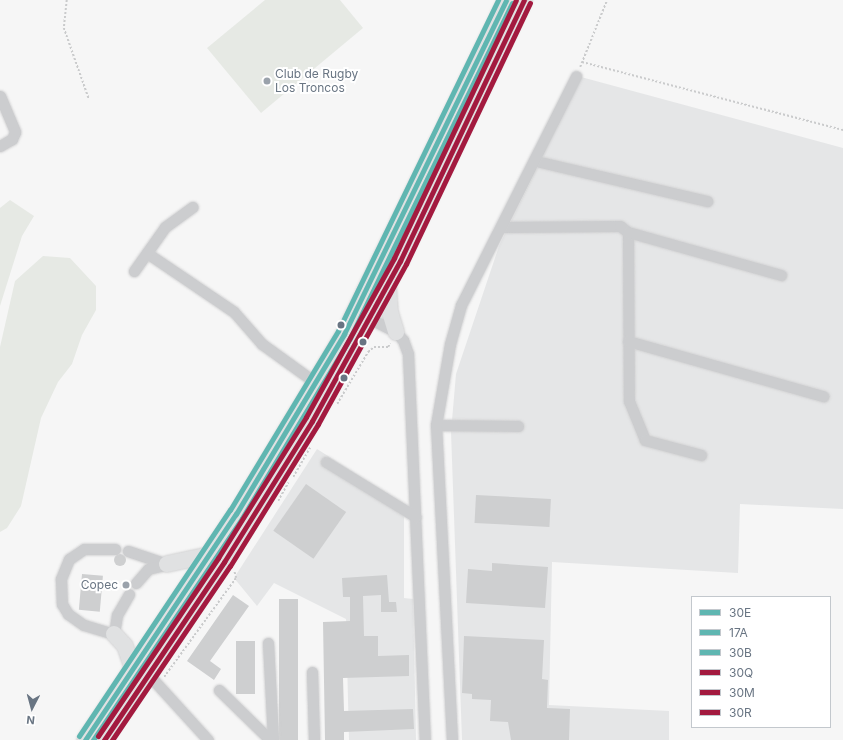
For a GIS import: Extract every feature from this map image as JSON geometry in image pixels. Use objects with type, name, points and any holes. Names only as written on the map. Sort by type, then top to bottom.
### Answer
[{"type":"highway","points":[[85,740],[209,555],[316,383],[355,311],[506,0]]},
{"type":"highway","points":[[104,740],[154,680],[261,505],[370,319],[524,0]]},
{"type":"highway","points":[[388,283],[390,312],[396,332]]},
{"type":"highway","points":[[166,564],[209,555]]},
{"type":"highway","points":[[114,634],[122,641],[133,669]]},
{"type":"street","points":[[452,740],[436,425],[461,305],[536,161],[576,76]]},
{"type":"street","points":[[0,96],[14,135],[0,146]]},
{"type":"street","points":[[536,161],[707,201]]},
{"type":"street","points":[[134,271],[166,227],[193,207]]},
{"type":"street","points":[[502,228],[620,226],[628,232],[781,274]]},
{"type":"street","points":[[628,232],[629,401],[645,440],[701,455]]},
{"type":"street","points":[[147,253],[234,312],[262,344],[316,383]]},
{"type":"street","points":[[355,311],[396,332],[405,344],[409,361],[425,740]]},
{"type":"street","points":[[628,341],[823,396]]},
{"type":"street","points":[[436,425],[518,426]]},
{"type":"street","points":[[326,462],[416,517]]},
{"type":"street","points":[[115,549],[89,548],[73,554],[64,568],[60,594],[68,614],[88,627],[114,634],[117,615],[129,594]]},
{"type":"street","points":[[128,551],[166,564]]},
{"type":"street","points":[[136,583],[148,569],[166,564]]},
{"type":"street","points":[[268,643],[272,740]]},
{"type":"street","points":[[312,672],[314,740]]},
{"type":"street","points":[[154,680],[208,740]]},
{"type":"street","points":[[219,690],[272,740]]},
{"type":"path","points":[[67,0],[64,28],[89,99]]},
{"type":"path","points":[[576,76],[606,0]]},
{"type":"path","points":[[582,62],[843,130]]},
{"type":"path","points":[[335,406],[368,352],[374,346],[388,347],[396,332]]},
{"type":"path","points":[[275,505],[308,456],[311,445]]},
{"type":"path","points":[[154,680],[236,578],[235,565]]},
{"type":"shaded area","name":"Club de Rugby Los Troncos","points":[[265,0],[340,0],[363,28],[261,113],[207,48]]},
{"type":"shaded area","points":[[581,77],[843,148],[843,509],[740,504],[738,573],[552,562],[549,705],[669,711],[669,740],[462,740],[451,432],[456,374],[499,246]]},
{"type":"shaded area","points":[[10,200],[34,216],[22,236],[0,306],[0,208]]},
{"type":"shaded area","points":[[43,256],[70,258],[96,286],[96,310],[82,335],[72,364],[58,382],[41,418],[21,506],[7,528],[0,532],[0,347],[15,281]]},
{"type":"shaded area","points":[[317,449],[404,504],[404,598],[413,599],[416,740],[349,740],[346,619],[274,583],[257,606],[234,578]]},
{"type":"building","points":[[306,484],[346,512],[313,559],[273,531]]},
{"type":"building","points":[[476,495],[551,499],[549,527],[475,523]]},
{"type":"building","points":[[118,554],[122,554],[126,560],[122,566],[118,566],[114,562],[114,558]]},
{"type":"building","points":[[492,563],[548,567],[545,608],[466,603],[468,569],[492,571]]},
{"type":"building","points":[[82,574],[103,576],[100,612],[79,610]]},
{"type":"building","points":[[387,575],[389,602],[396,602],[397,612],[381,612],[381,595],[363,596],[364,636],[378,636],[378,656],[409,655],[409,676],[343,678],[344,711],[413,709],[414,729],[344,732],[344,740],[325,740],[323,622],[350,621],[350,597],[343,597],[342,578]]},
{"type":"building","points":[[233,595],[249,606],[210,661],[221,669],[214,680],[187,661]]},
{"type":"building","points":[[279,599],[298,599],[298,740],[279,740]]},
{"type":"building","points":[[464,636],[544,640],[542,679],[548,680],[547,708],[570,709],[569,740],[511,740],[508,722],[490,721],[491,700],[472,699],[472,694],[462,693]]},
{"type":"building","points":[[236,641],[255,641],[255,694],[236,694]]},
{"type":"transit line","name":"30B","points":[[79,736],[230,510],[338,331],[498,0]]},
{"type":"transit line","name":"30E","points":[[85,740],[236,514],[344,334],[506,0]]},
{"type":"transit line","name":"30R","points":[[98,736],[218,558],[306,417],[394,258],[516,0]]},
{"type":"transit line","name":"30Q","points":[[104,740],[224,562],[312,421],[400,261],[524,0]]},
{"type":"transit line","name":"17A","points":[[93,740],[242,518],[350,338],[512,3]]},
{"type":"transit line","name":"30M","points":[[112,740],[230,566],[318,424],[406,264],[530,3]]},
{"type":"place","name":"Club de Rugby Los Troncos","points":[[267,81]]},
{"type":"place","name":"Copec","points":[[126,585]]}]
